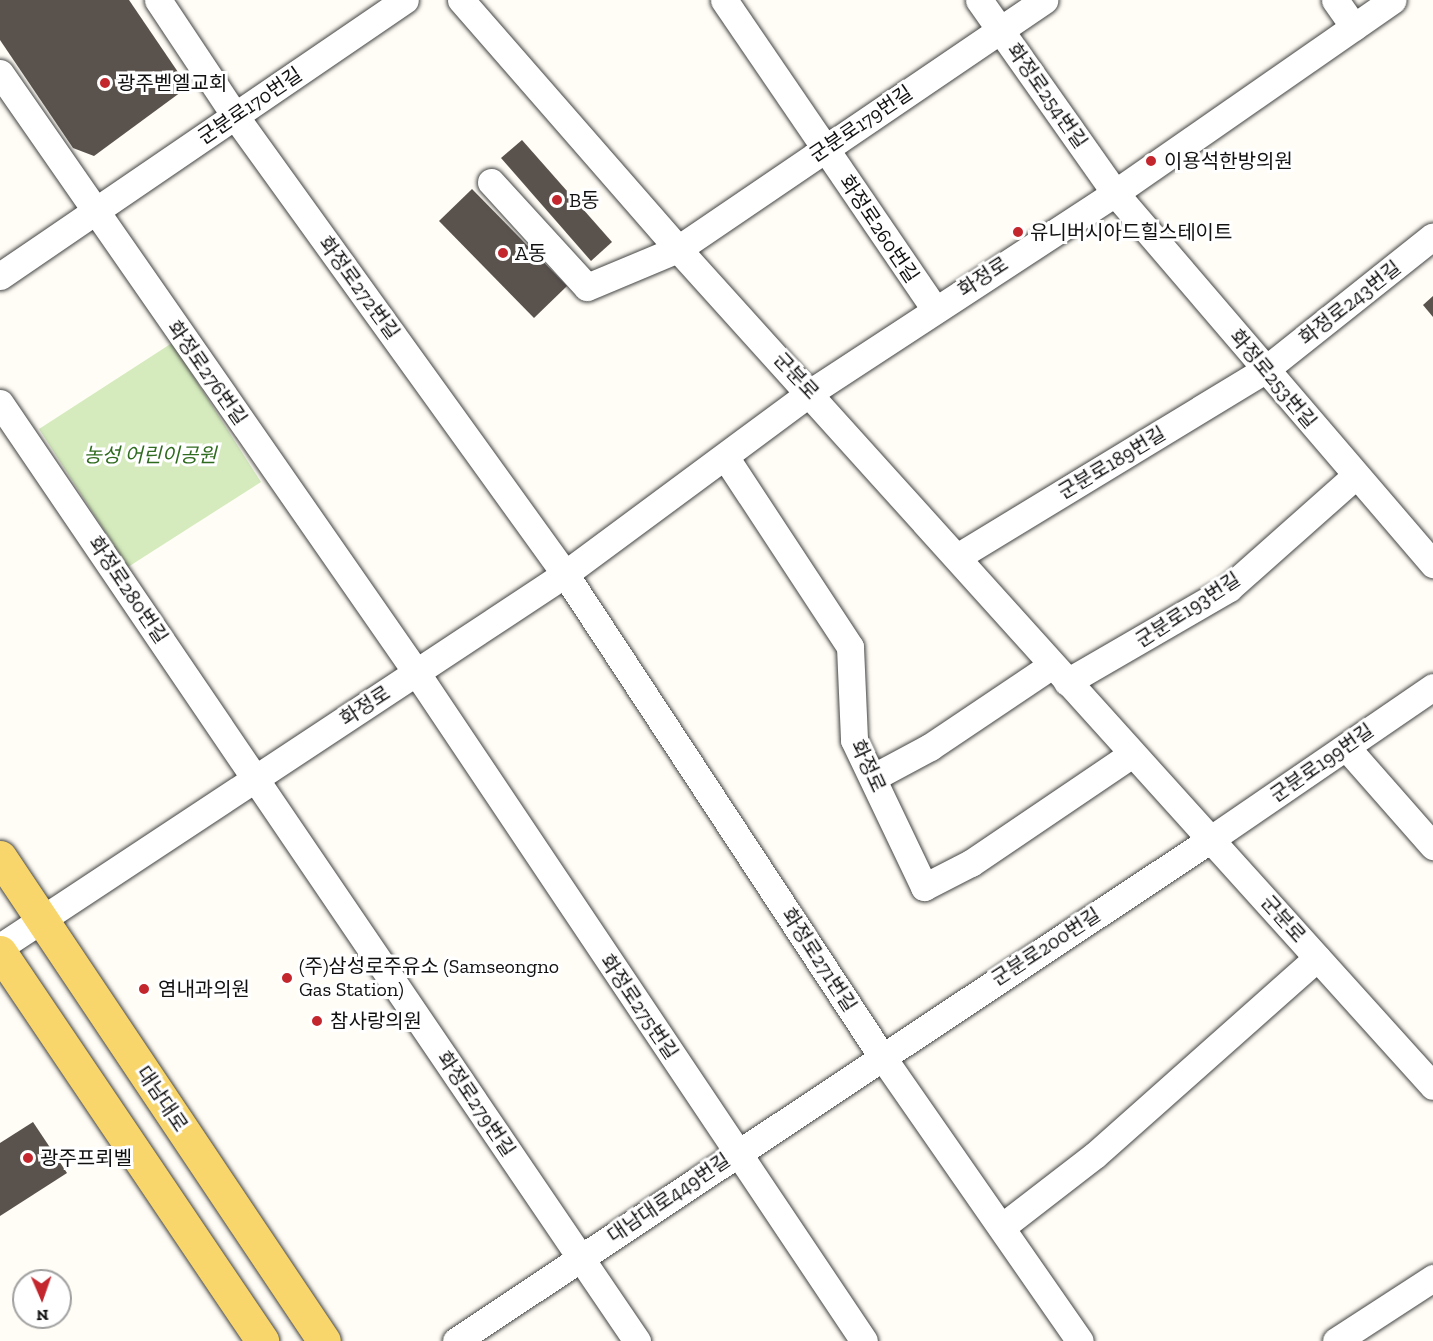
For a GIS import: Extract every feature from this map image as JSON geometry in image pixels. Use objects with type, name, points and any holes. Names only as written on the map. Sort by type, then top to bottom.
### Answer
[{"type":"main road","name":"대남대로","points":[[0,857],[324,1341]]},
{"type":"main road","points":[[0,950],[262,1341]]},
{"type":"street","name":"화정로272번길","points":[[158,0],[235,116],[565,574]]},
{"type":"street","name":"군분로170번길","points":[[0,276],[405,0]]},
{"type":"street","name":"군분로","points":[[460,0],[678,249],[811,392],[1059,674],[1433,1086]]},
{"type":"street","name":"화정로260번길","points":[[724,0],[934,308]]},
{"type":"street","name":"화정로254번길","points":[[979,0],[1115,193]]},
{"type":"street","name":"군분로179번길","points":[[491,182],[587,287],[678,249],[1044,0]]},
{"type":"street","points":[[1335,0],[1354,27]]},
{"type":"street","name":"화정로","points":[[0,950],[42,919],[255,777],[565,574],[726,458],[811,392],[934,308],[1115,193],[1393,0]]},
{"type":"street","name":"화정로276번길","points":[[0,73],[416,672]]},
{"type":"street","name":"화정로253번길","points":[[1115,193],[1266,369],[1354,477],[1433,564]]},
{"type":"street","name":"화정로243번길","points":[[1266,369],[1433,236]]},
{"type":"street","name":"군분로189번길","points":[[957,557],[1266,369]]},
{"type":"street","name":"화정로280번길","points":[[0,403],[255,777]]},
{"type":"street","name":"화정로","points":[[726,458],[850,647],[854,740],[874,777],[924,887],[970,863],[1132,754]]},
{"type":"street","name":"군분로193번길","points":[[874,777],[1059,674],[1229,588],[1354,477]]},
{"type":"street","name":"화정로271번길","points":[[565,574],[881,1055],[1003,1226],[1080,1341]]},
{"type":"street","name":"화정로275번길","points":[[416,672],[864,1341]]},
{"type":"street","name":"군분로199번길","points":[[1211,839],[1433,687]]},
{"type":"street","points":[[1346,747],[1433,846]]},
{"type":"street","name":"화정로279번길","points":[[255,777],[637,1341]]},
{"type":"street","name":"군분로200번길","points":[[881,1055],[1211,839]]},
{"type":"street","points":[[1003,1226],[1095,1155],[1317,958]]},
{"type":"street","name":"대남대로449번길","points":[[456,1341],[881,1055]]},
{"type":"street","points":[[1336,1341],[1433,1278]]},
{"type":"green space","name":"농성 어린이공원","points":[[172,343],[261,482],[128,567],[39,429]]},
{"type":"building","name":"광주벧엘교회","points":[[0,0],[129,0],[180,75],[181,92],[94,156],[73,148],[0,40]]},
{"type":"building","name":"B동","points":[[522,140],[612,242],[591,261],[501,158]]},
{"type":"building","name":"A동","points":[[472,189],[567,286],[534,318],[439,221]]},
{"type":"building","points":[[1433,296],[1433,317],[1423,305]]},
{"type":"building","name":"광주프뢰벨","points":[[33,1122],[67,1173],[0,1216],[0,1143]]},
{"type":"place","name":"광주벧엘교회","points":[[105,83]]},
{"type":"place","name":"이용석한방의원","points":[[1151,161]]},
{"type":"place","name":"B동","points":[[557,200]]},
{"type":"place","name":"유니버시아드힐스테이트","points":[[1018,232]]},
{"type":"place","name":"A동","points":[[503,253]]},
{"type":"place","name":"(주)삼성로주유소 (Samseongno Gas Station)","points":[[287,978]]},
{"type":"place","name":"염내과의원","points":[[144,989]]},
{"type":"place","name":"참사랑의원","points":[[317,1021]]},
{"type":"place","name":"광주프뢰벨","points":[[28,1158]]}]
